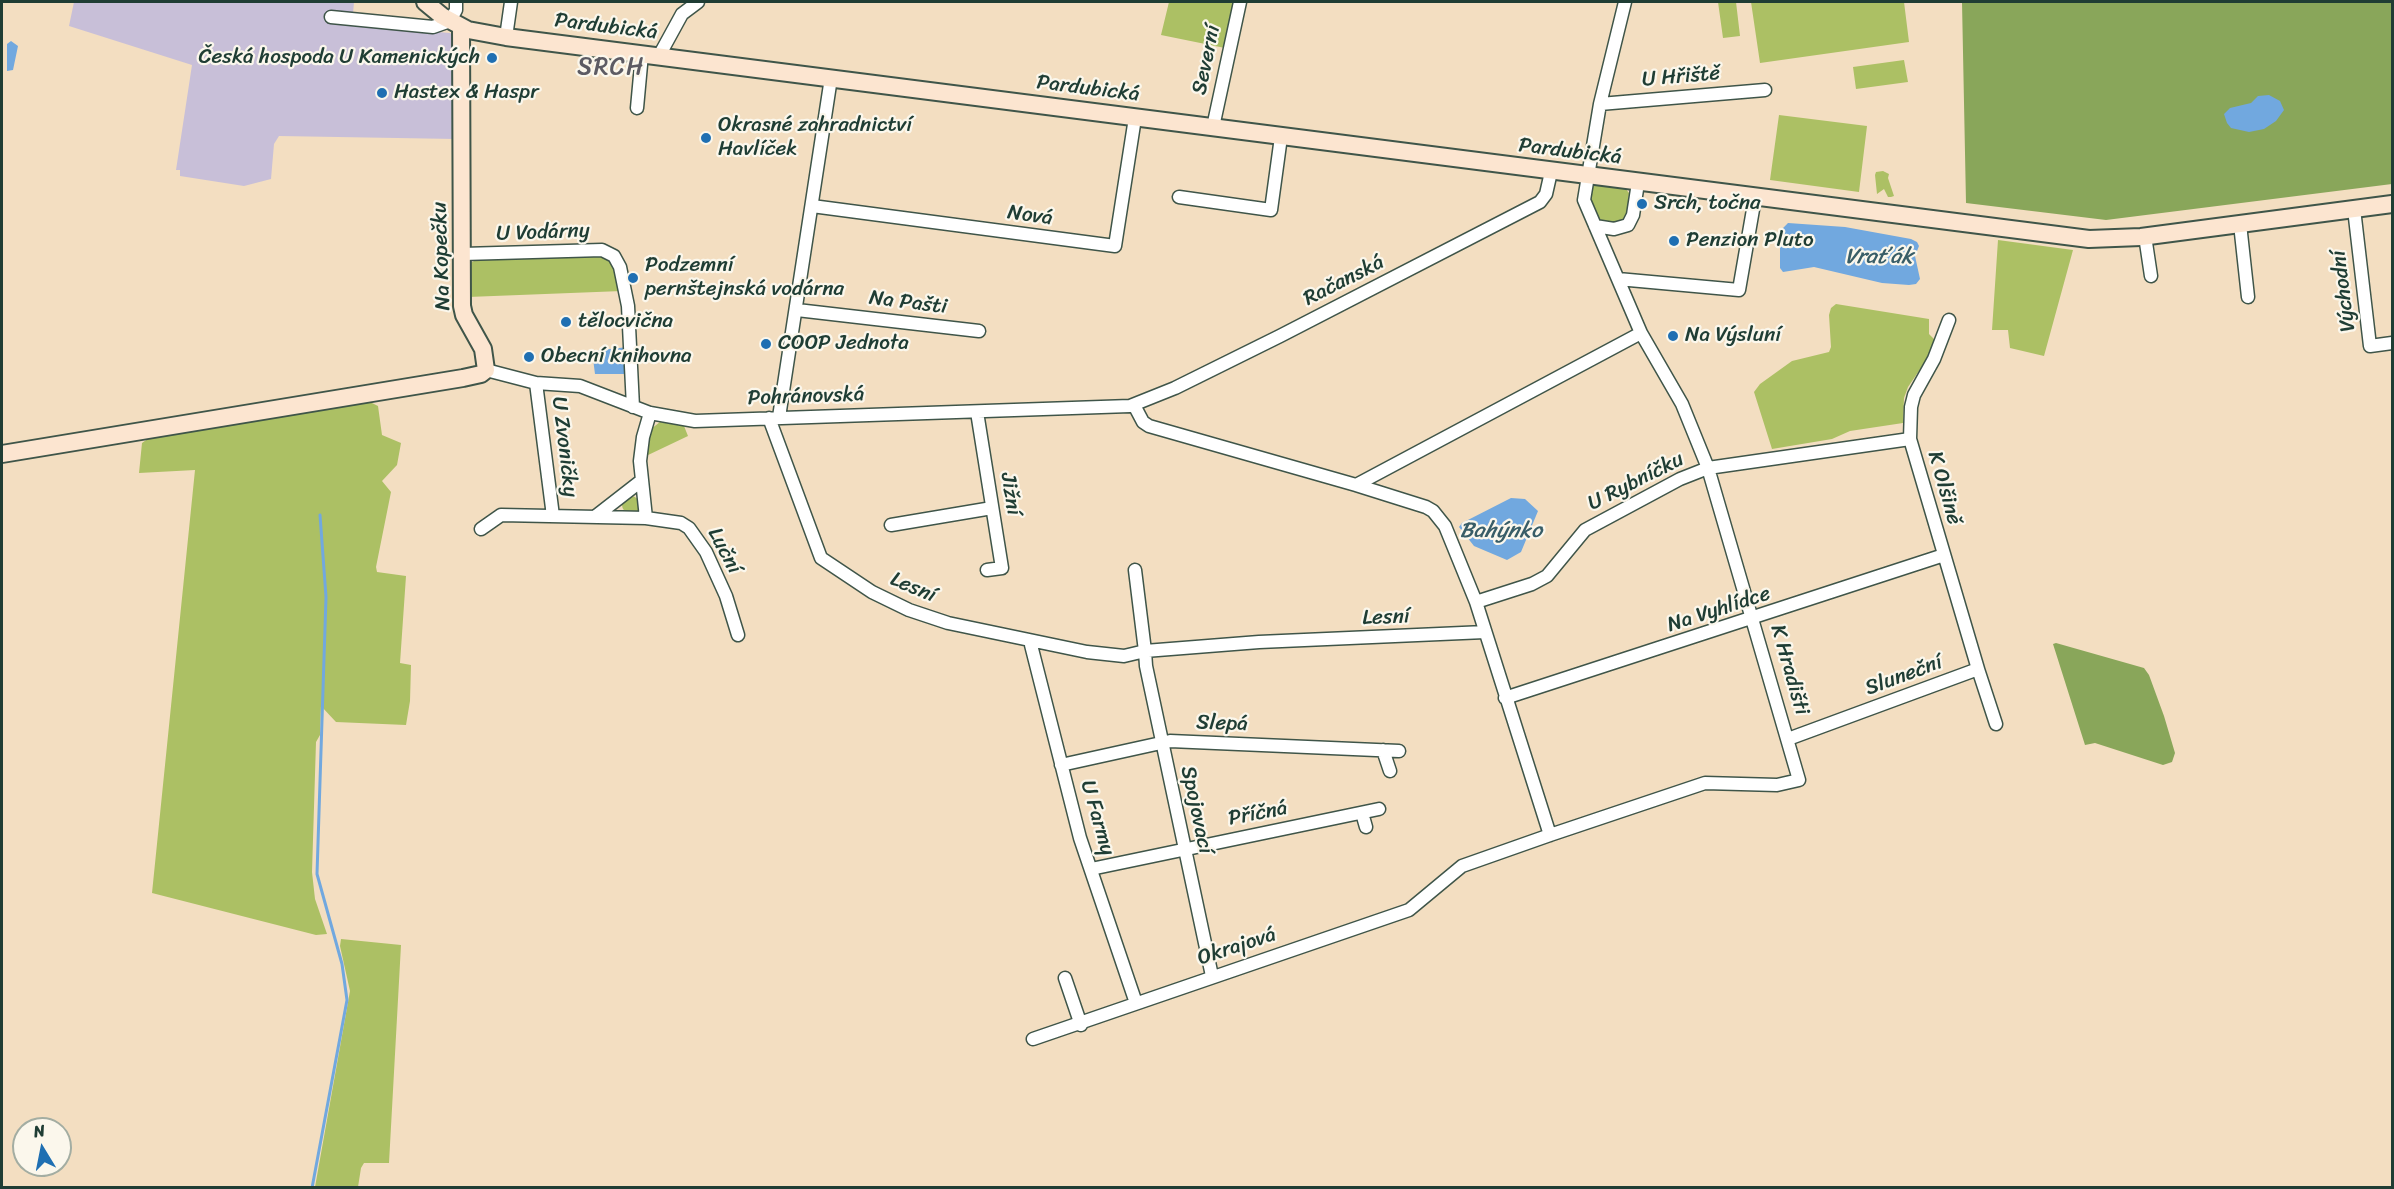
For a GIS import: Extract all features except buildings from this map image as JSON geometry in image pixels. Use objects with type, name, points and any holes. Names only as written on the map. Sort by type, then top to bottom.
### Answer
[{"type":"street","name":"Pardubická","points":[[425,2],[455,24],[506,37],[2092,240],[2145,236],[2392,204]]},
{"type":"street","points":[[331,17],[428,28],[455,24],[456,2]]},
{"type":"street","points":[[506,37],[511,2]]},
{"type":"street","points":[[637,108],[651,55],[682,14],[698,2]]},
{"type":"street","name":"Severní","points":[[1213,127],[1240,2]]},
{"type":"street","name":"U Hřiště","points":[[1587,177],[1600,104],[1625,2]]},
{"type":"street","name":"Na Kopečku","points":[[455,24],[464,315],[483,349],[486,370]]},
{"type":"street","points":[[774,418],[797,310],[831,78]]},
{"type":"street","name":"U Hřiště","points":[[1600,104],[1765,90]]},
{"type":"street","name":"Nová","points":[[812,206],[1115,246],[1135,118]]},
{"type":"street","points":[[1179,196],[1271,210],[1281,137]]},
{"type":"street","name":"Račanská","points":[[1134,405],[1280,336],[1540,202],[1546,194],[1551,172]]},
{"type":"street","points":[[1587,177],[1585,204],[1641,333],[1682,404],[1708,468]]},
{"type":"street","points":[[1595,226],[1614,230],[1628,225],[1633,215],[1638,183]]},
{"type":"street","points":[[1618,279],[1739,290],[1755,198]]},
{"type":"street","name":"Východní","points":[[2354,209],[2370,346],[2392,343]]},
{"type":"street","points":[[2240,224],[2248,297]]},
{"type":"street","points":[[2145,236],[2151,276]]},
{"type":"street","name":"U Vodárny","points":[[463,254],[602,250],[614,256],[620,267],[628,306],[633,407]]},
{"type":"street","name":"Na Pašti","points":[[797,310],[979,332]]},
{"type":"street","name":"K Olšině","points":[[1949,320],[1934,360],[1914,395],[1910,439],[1978,669]]},
{"type":"street","points":[[1356,485],[1641,333]]},
{"type":"street","points":[[2,454],[474,376],[486,370]]},
{"type":"street","name":"Pohránovská","points":[[486,370],[536,383],[589,388],[650,413],[695,420],[1104,409],[1134,405]]},
{"type":"street","name":"U Zvoničky","points":[[536,383],[553,516]]},
{"type":"street","points":[[1134,405],[1143,422],[1149,426],[1356,485],[1433,511],[1445,526],[1476,602],[1550,835]]},
{"type":"street","name":"Jižní","points":[[977,412],[1002,568],[987,570]]},
{"type":"street","points":[[646,518],[641,481],[641,450],[650,413]]},
{"type":"street","name":"Lesní","points":[[774,418],[821,558],[872,592],[909,610],[948,623],[1087,652],[1124,656],[1145,651],[1259,642],[1485,632]]},
{"type":"street","name":"U Rybníčku","points":[[1476,602],[1532,584],[1547,576],[1585,530],[1680,479],[1708,468],[1910,439]]},
{"type":"street","name":"K Hradišti","points":[[1550,835],[1705,783],[1777,785],[1799,780],[1754,619],[1708,468]]},
{"type":"street","name":"U Zvoničky","points":[[596,516],[641,481]]},
{"type":"street","points":[[891,525],[992,508]]},
{"type":"street","name":"U Zvoničky","points":[[481,529],[493,518],[501,515],[646,518]]},
{"type":"street","name":"Luční","points":[[646,518],[681,523],[689,528],[706,552],[726,596],[738,635]]},
{"type":"street","name":"Na Vyhlídce","points":[[1505,698],[1754,619],[1944,555]]},
{"type":"street","points":[[1135,570],[1145,651]]},
{"type":"street","name":"U Farmy","points":[[1030,641],[1080,838],[1136,1003]]},
{"type":"street","name":"Spojovací","points":[[1145,651],[1146,666],[1212,976]]},
{"type":"street","points":[[1978,669],[1995,724]]},
{"type":"street","name":"Sluneční","points":[[1788,740],[1978,669]]},
{"type":"street","name":"Slepá","points":[[1061,765],[1162,743],[1399,751]]},
{"type":"street","points":[[1383,750],[1390,771]]},
{"type":"street","name":"Příčná","points":[[1091,869],[1379,809]]},
{"type":"street","points":[[1362,813],[1366,827]]},
{"type":"street","name":"Okrajová","points":[[1033,1040],[1081,1025],[1212,976],[1409,910],[1462,866],[1550,835]]},
{"type":"street","points":[[1065,978],[1081,1025]]},
{"type":"shaded area","points":[[74,2],[354,2],[352,25],[450,33],[453,35],[456,139],[279,136],[274,144],[271,179],[244,186],[180,176],[180,170],[176,170],[192,65],[69,26]]},
{"type":"green space","points":[[1169,2],[1235,2],[1225,48],[1161,35]]},
{"type":"green space","points":[[1718,2],[1736,2],[1740,36],[1723,38]]},
{"type":"green space","points":[[1751,2],[1904,2],[1909,42],[1760,63]]},
{"type":"green space","points":[[1962,2],[2392,2],[2392,184],[2106,220],[1966,203]]},
{"type":"green space","points":[[1904,60],[1908,82],[1856,89],[1853,67]]},
{"type":"green space","points":[[1779,115],[1867,126],[1859,192],[1770,180]]},
{"type":"green space","points":[[1883,171],[1889,174],[1888,178],[1894,196],[1888,197],[1884,189],[1877,194],[1875,175],[1876,172]]},
{"type":"green space","points":[[1597,183],[1625,188],[1629,193],[1627,215],[1621,222],[1603,223],[1598,220],[1591,199],[1592,188]]},
{"type":"green space","points":[[1998,240],[2073,250],[2044,356],[2010,348],[2008,330],[1992,330]]},
{"type":"green space","points":[[598,254],[613,261],[622,291],[468,297],[468,264],[476,260]]},
{"type":"green space","points":[[1836,304],[1929,319],[1929,334],[1935,340],[1927,359],[1908,387],[1904,398],[1903,423],[1850,431],[1832,439],[1772,449],[1754,392],[1760,384],[1792,361],[1829,352],[1831,347],[1829,315],[1831,308]]},
{"type":"green space","points":[[370,402],[378,406],[382,435],[401,443],[397,465],[382,481],[391,492],[376,567],[377,572],[406,576],[400,663],[411,665],[410,701],[406,725],[336,722],[321,706],[320,735],[316,742],[312,872],[315,899],[327,934],[316,935],[152,893],[195,470],[139,473],[142,443],[149,438]]},
{"type":"green space","points":[[660,422],[684,426],[688,436],[646,456],[651,429]]},
{"type":"green space","points":[[627,496],[635,496],[640,501],[638,512],[627,514],[622,509],[622,501]]},
{"type":"green space","points":[[2053,644],[2144,668],[2149,675],[2164,716],[2175,753],[2172,762],[2163,765],[2095,743],[2085,745]]},
{"type":"green space","points":[[341,939],[401,945],[389,1163],[364,1163],[358,1187],[315,1187],[350,991],[340,946]]},
{"type":"water","points":[[11,41],[18,46],[13,70],[7,71],[7,44]]},
{"type":"water","points":[[2269,95],[2280,101],[2284,110],[2276,121],[2264,129],[2249,132],[2231,128],[2227,123],[2224,114],[2230,108],[2251,103],[2258,96]]},
{"type":"water","name":"Vraťák","points":[[1788,223],[1845,227],[1911,239],[1919,246],[1915,256],[1920,279],[1916,284],[1909,285],[1882,283],[1814,267],[1783,272],[1780,268],[1780,243],[1783,228]]},
{"type":"water","points":[[628,347],[629,374],[595,374],[592,351]]},
{"type":"water","name":"Bahýnko","points":[[1511,498],[1525,499],[1538,511],[1521,552],[1507,560],[1474,546],[1459,527],[1462,523]]},
{"type":"waterway","points":[[312,1188],[347,1000],[342,964],[317,874],[326,597],[320,515]]},
{"type":"place","name":"Česká hospoda U Kamenických","points":[[492,58]]},
{"type":"place","name":"Hastex & Haspr","points":[[382,93]]},
{"type":"place","name":"Okrasné zahradnictví Havlíček","points":[[706,138]]},
{"type":"place","name":"Srch, točna","points":[[1642,204]]},
{"type":"place","name":"Penzion Pluto","points":[[1674,241]]},
{"type":"place","name":"Podzemní pernštejnská vodárna","points":[[633,278]]},
{"type":"place","name":"tělocvična","points":[[566,322]]},
{"type":"place","name":"Na Výsluní","points":[[1673,336]]},
{"type":"place","name":"COOP Jednota","points":[[766,344]]},
{"type":"place","name":"Obecní knihovna","points":[[529,357]]},
{"type":"district","name":"SRCH","points":[[611,68]]}]
